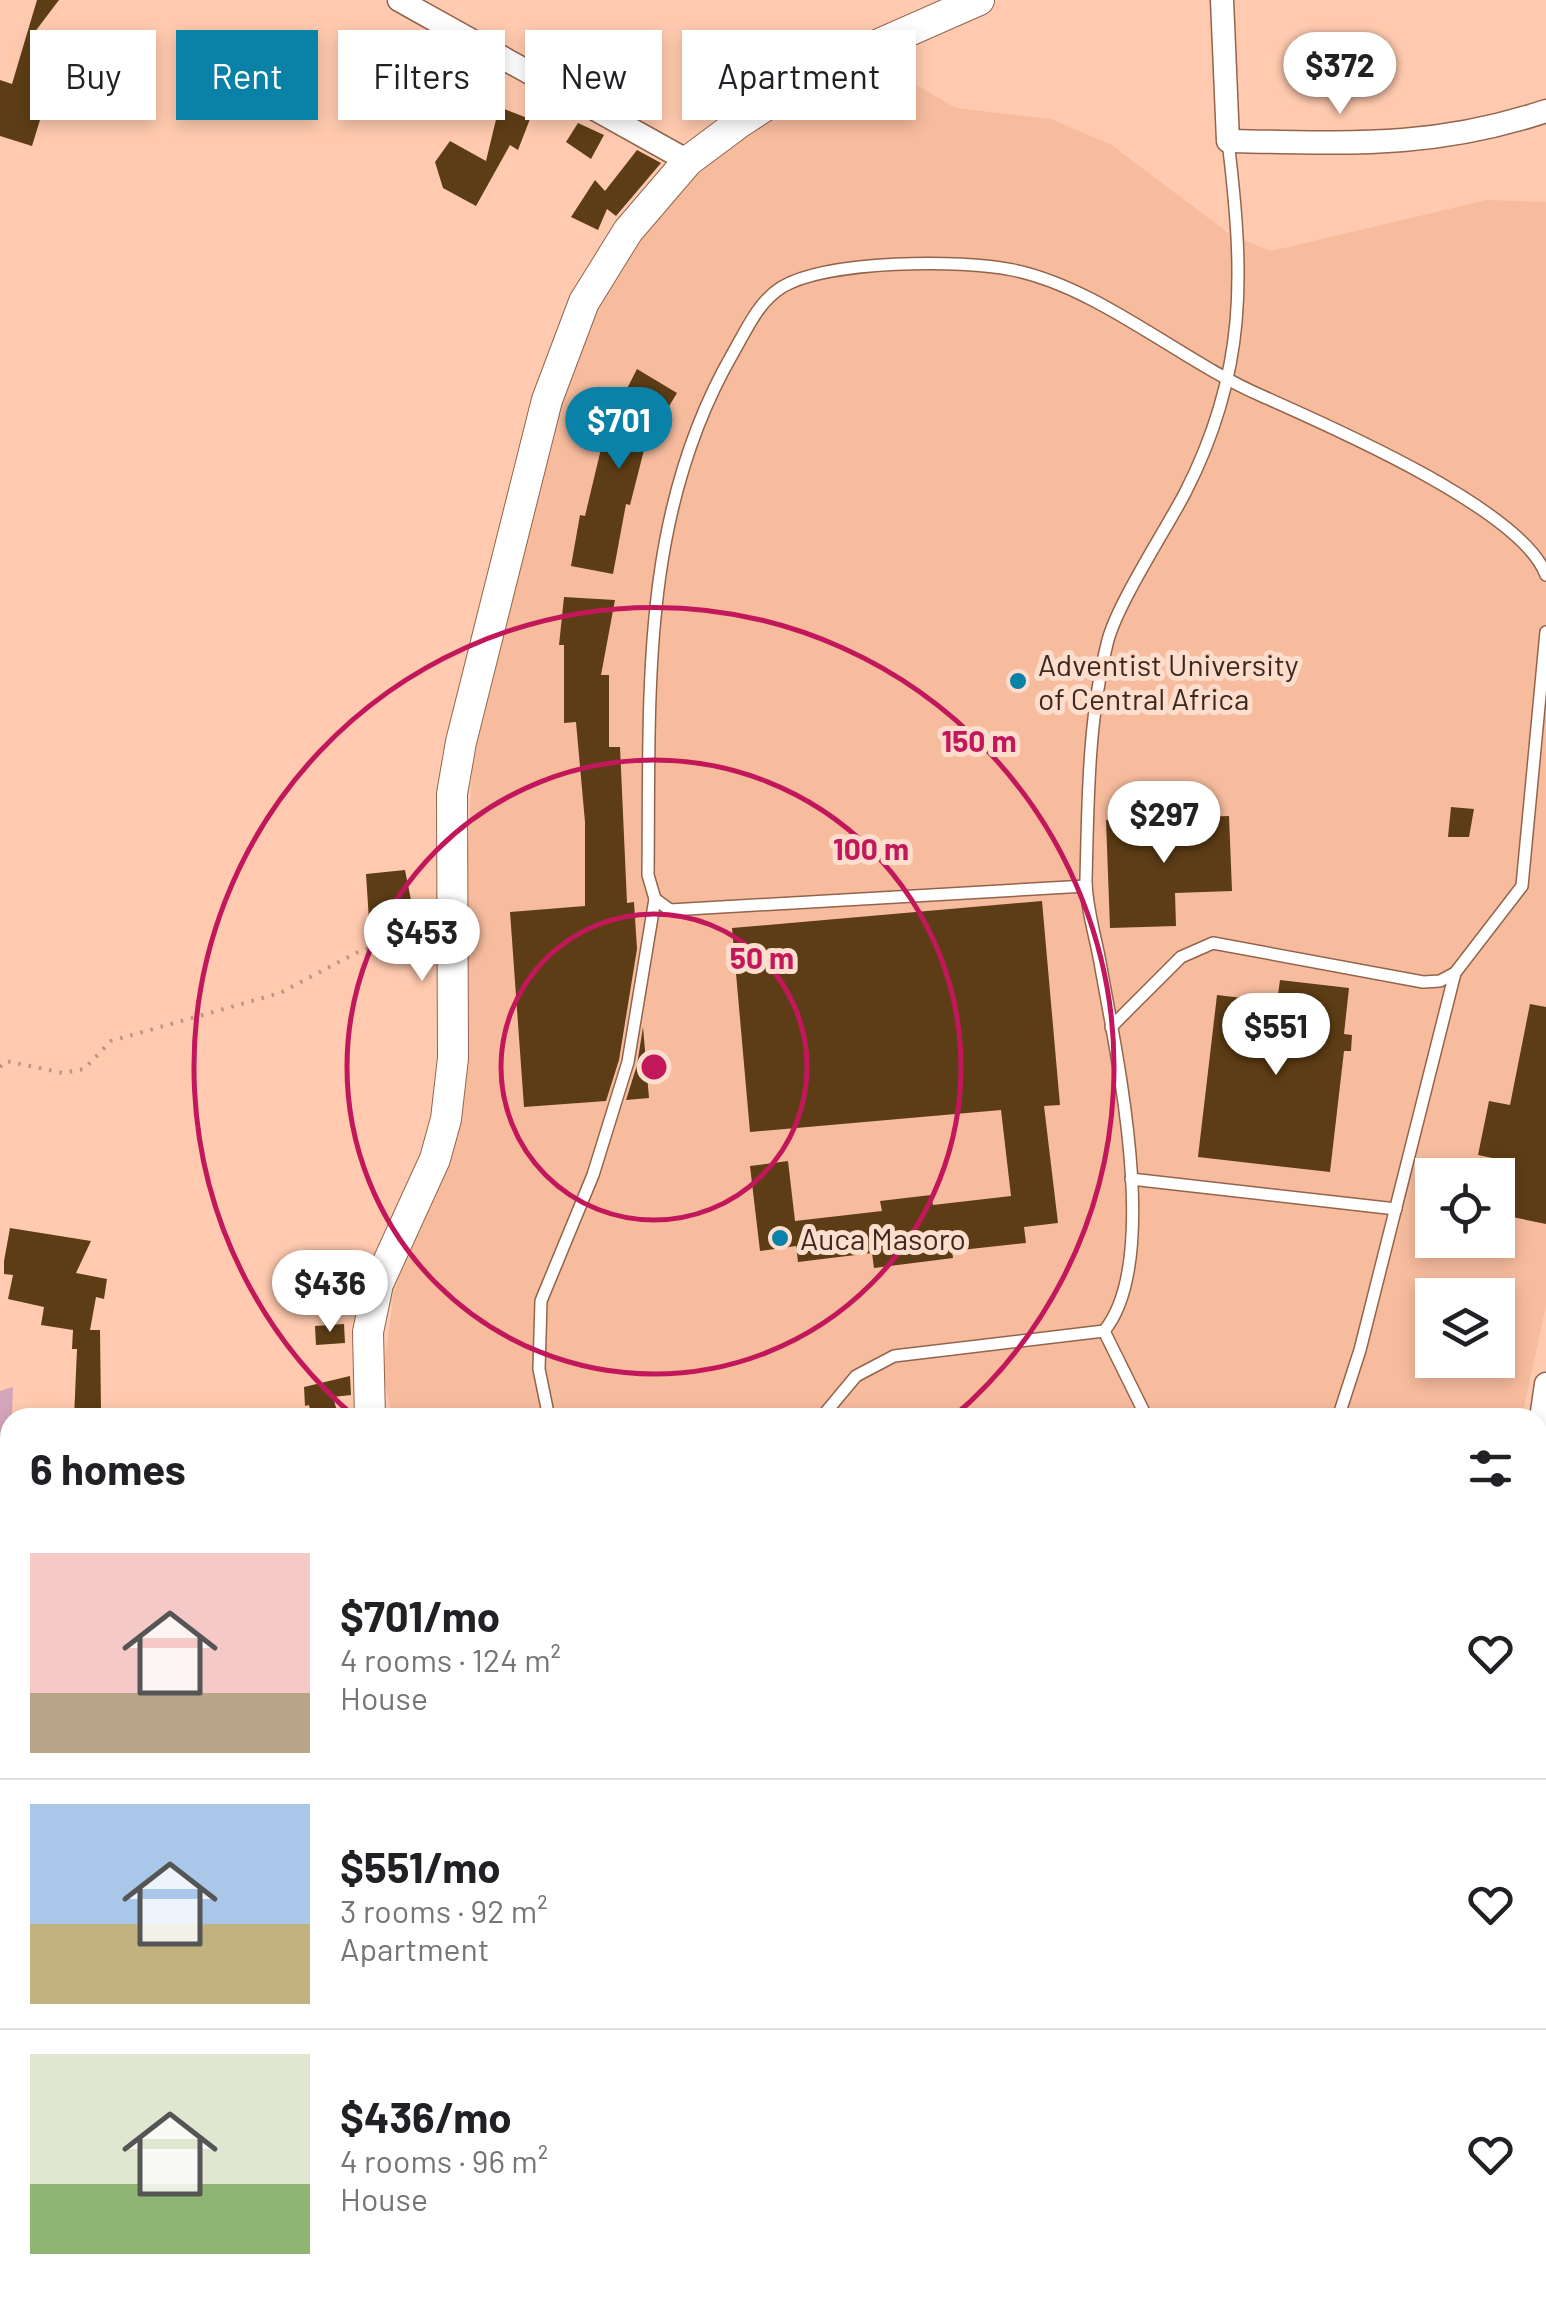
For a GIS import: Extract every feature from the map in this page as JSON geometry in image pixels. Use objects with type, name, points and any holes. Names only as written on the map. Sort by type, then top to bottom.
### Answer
[{"type":"street","points":[[399,0],[688,162]]},
{"type":"street","points":[[370,1408],[368,1332],[378,1284],[436,1159],[446,1119],[452,1058],[452,794],[462,742],[547,400],[584,302],[628,231],[688,162],[818,71],[978,0]]},
{"type":"street","points":[[1222,0],[1228,140],[1368,144],[1440,139],[1546,111]]},
{"type":"lane","points":[[829,1408],[856,1376],[894,1356],[1104,1330],[1116,1317],[1127,1279],[1130,1179],[1111,1027],[1086,886],[1092,716],[1109,635],[1198,466],[1229,382],[1240,297],[1239,233],[1228,140]]},
{"type":"lane","points":[[547,1408],[539,1369],[540,1301],[593,1175],[628,1062],[655,898],[648,875],[652,613],[669,511],[687,450],[714,387],[761,305],[800,278],[885,265],[978,265],[1016,270],[1054,284],[1229,382],[1341,431],[1440,484],[1514,536],[1534,554],[1546,575]]},
{"type":"lane","points":[[1341,1408],[1455,973],[1522,886],[1546,632]]},
{"type":"lane","points":[[655,898],[670,910],[1086,886]]},
{"type":"lane","points":[[1111,1027],[1181,956],[1213,943],[1423,982],[1440,981],[1455,973]]},
{"type":"lane","points":[[1130,1179],[1396,1208]]},
{"type":"lane","points":[[1104,1330],[1142,1408]]},
{"type":"path","points":[[0,1066],[6,1061],[64,1072],[84,1069],[111,1041],[280,992],[356,953],[452,919]]},
{"type":"shaded area","name":"Adventist University of Central Africa","points":[[916,85],[956,108],[1051,119],[1110,144],[1231,235],[1271,251],[1487,200],[1546,202],[1546,1305],[1524,1408],[390,1408],[383,1373],[405,1249],[454,1143],[472,769],[509,594],[580,318],[696,164],[759,120],[916,120]]},
{"type":"shaded area","points":[[13,1387],[12,1408],[0,1408],[0,1391]]},
{"type":"building","points":[[37,0],[59,0],[36,30],[30,30],[30,120],[40,120],[32,146],[0,136],[0,80],[12,84]]},
{"type":"building","points":[[505,109],[530,120],[518,150],[510,145],[476,206],[443,188],[435,162],[450,141],[486,161],[496,120],[505,120]]},
{"type":"building","points":[[578,123],[604,135],[591,159],[566,142]]},
{"type":"building","points":[[637,150],[661,163],[616,216],[607,209],[598,230],[571,217],[595,180],[605,191]]},
{"type":"building","points":[[637,369],[677,393],[645,446],[630,505],[626,504],[613,574],[571,566],[580,515],[585,516],[605,432]]},
{"type":"building","points":[[564,597],[615,600],[601,675],[609,675],[609,747],[620,747],[627,903],[634,902],[637,949],[619,1060],[606,1101],[524,1107],[510,912],[585,906],[585,822],[576,722],[564,723],[564,645],[559,645]]},
{"type":"building","points":[[1451,807],[1474,809],[1469,837],[1448,837]]},
{"type":"building","points":[[1229,816],[1232,891],[1175,893],[1176,926],[1110,928],[1106,820]]},
{"type":"building","points":[[405,870],[414,915],[369,920],[366,874]]},
{"type":"building","points":[[1042,901],[1060,1105],[1044,1106],[1058,1223],[1024,1227],[1026,1243],[952,1251],[953,1258],[874,1268],[872,1253],[798,1262],[796,1246],[760,1251],[750,1166],[788,1161],[795,1221],[882,1211],[880,1201],[931,1195],[933,1205],[1011,1196],[1001,1110],[750,1132],[732,928]]},
{"type":"building","points":[[1280,980],[1349,988],[1344,1034],[1352,1035],[1351,1051],[1344,1051],[1330,1172],[1198,1157],[1217,995],[1277,1002]]},
{"type":"building","points":[[1530,1004],[1546,1007],[1546,1224],[1515,1218],[1515,1158],[1478,1155],[1489,1101],[1510,1105]]},
{"type":"building","points":[[643,1027],[649,1098],[626,1100],[637,1065]]},
{"type":"building","points":[[10,1228],[91,1241],[76,1273],[107,1279],[104,1299],[96,1297],[90,1330],[100,1330],[101,1408],[74,1408],[77,1349],[72,1349],[73,1330],[41,1325],[44,1307],[8,1299],[13,1275],[4,1274]]},
{"type":"building","points":[[344,1324],[345,1343],[316,1345],[315,1326]]},
{"type":"building","points":[[350,1376],[351,1395],[333,1397],[336,1408],[310,1408],[305,1406],[304,1387]]},
{"type":"place","name":"Adventist University of Central Africa","points":[[1018,681]]},
{"type":"place","name":"Auca Masoro","points":[[780,1238]]}]
